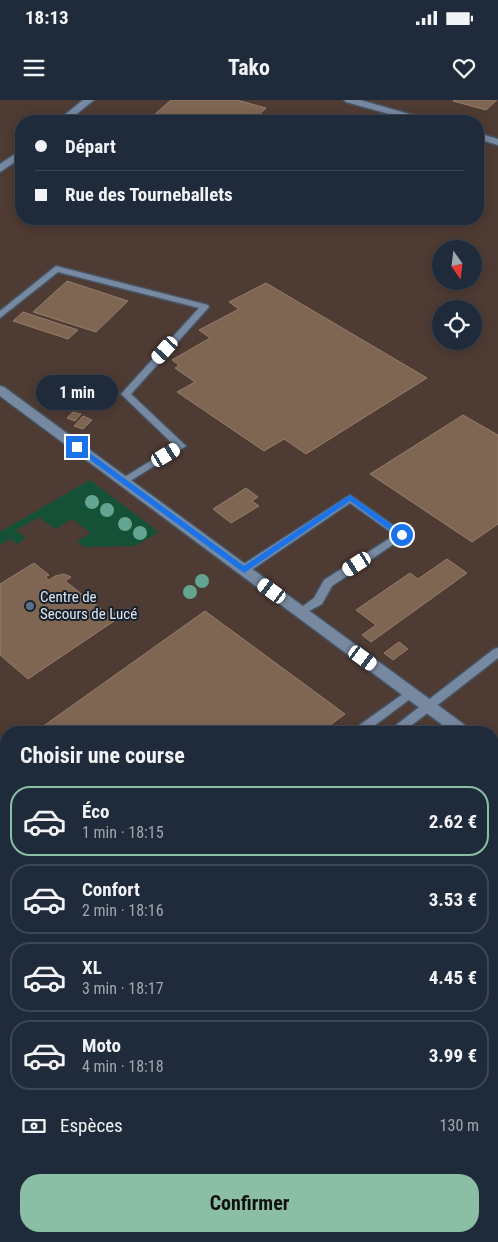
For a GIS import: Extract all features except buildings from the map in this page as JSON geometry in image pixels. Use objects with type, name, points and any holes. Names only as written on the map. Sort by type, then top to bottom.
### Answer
[{"type":"street","points":[[70,115],[89,100]]},
{"type":"street","points":[[349,100],[403,115]]},
{"type":"street","points":[[484,138],[498,142]]},
{"type":"street","points":[[0,169],[15,158]]},
{"type":"street","points":[[0,390],[455,726]]},
{"type":"lane","points":[[0,315],[56,268],[205,307],[126,394],[181,446],[123,481]]},
{"type":"lane","points":[[244,570],[350,498],[402,535],[328,583],[318,600],[300,612]]},
{"type":"lane","points":[[402,726],[498,652]]},
{"type":"lane","points":[[366,726],[410,693]]},
{"type":"shaded area","points":[[0,100],[498,100],[498,726],[0,726]]},
{"type":"green space","points":[[90,480],[159,532],[135,546],[84,547],[77,541],[91,533],[72,519],[55,529],[39,517],[16,530],[26,538],[17,544],[10,539],[0,545],[0,532]]},
{"type":"place","name":"Centre de Secours de Lucé","points":[[30,606]]},
{"type":"route","points":[[77,447],[244,570],[350,498],[402,535]]}]
